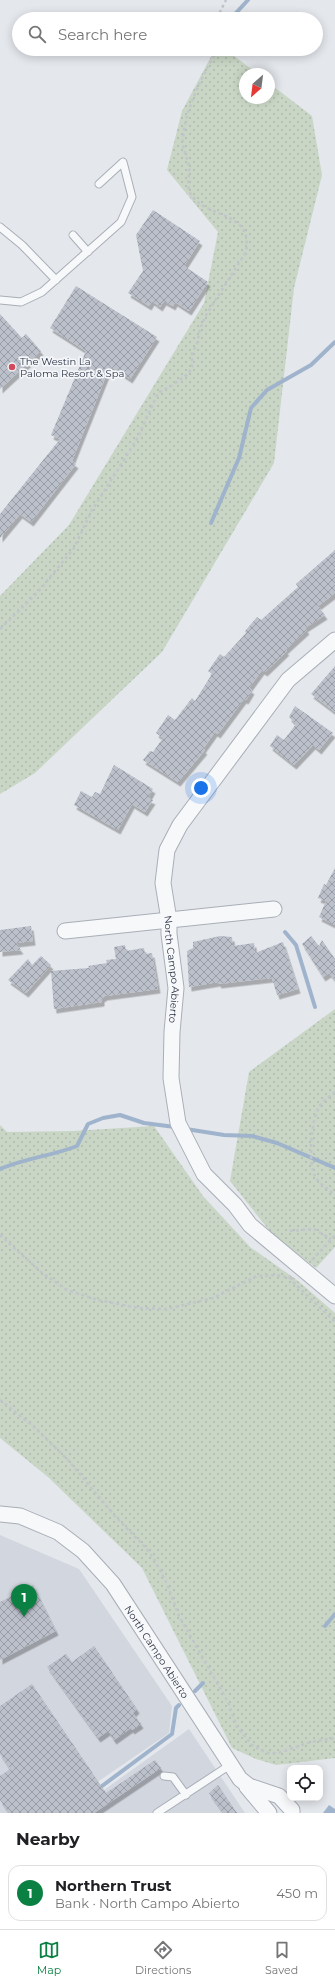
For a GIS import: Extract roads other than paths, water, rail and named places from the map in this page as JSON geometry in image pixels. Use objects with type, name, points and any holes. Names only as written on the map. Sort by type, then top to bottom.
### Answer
[{"type":"street","name":"North Campo Abierto","points":[[335,640],[288,680],[180,825],[167,850],[163,883],[169,920],[169,934],[176,988],[172,1032],[171,1078],[178,1123],[204,1174],[236,1206],[250,1225],[335,1296]]},
{"type":"street","points":[[65,932],[274,909]]},
{"type":"street","name":"North Campo Abierto","points":[[0,1514],[20,1516],[58,1532],[83,1551],[113,1584],[240,1779],[249,1786],[279,1796],[292,1813]]},
{"type":"street","points":[[240,1779],[249,1801],[258,1813]]},
{"type":"street","points":[[240,1779],[269,1813]]},
{"type":"lane","points":[[0,300],[21,302],[42,292],[121,222],[132,197],[123,162],[99,184]]},
{"type":"lane","points":[[0,227],[22,245],[56,280]]},
{"type":"lane","points":[[73,235],[88,252]]},
{"type":"lane","points":[[157,1813],[230,1765]]},
{"type":"lane","points":[[164,1776],[173,1777],[186,1795]]},
{"type":"water","points":[[329,1805],[335,1809],[335,1813],[323,1813]]},
{"type":"waterway","points":[[237,12],[248,0]]},
{"type":"waterway","points":[[211,523],[239,458],[251,408],[267,390],[311,365],[335,342]]},
{"type":"waterway","points":[[285,932],[296,945],[315,1007]]},
{"type":"waterway","points":[[0,1169],[19,1162],[77,1146],[88,1124],[103,1118],[120,1115],[144,1123],[175,1127]]},
{"type":"waterway","points":[[186,1129],[224,1135],[252,1136],[277,1143],[335,1168]]},
{"type":"waterway","points":[[325,1626],[335,1614]]},
{"type":"waterway","points":[[195,1691],[203,1683]]},
{"type":"waterway","points":[[98,1789],[172,1734],[176,1708],[179,1705]]},
{"type":"place","name":"The Westin La Paloma Resort & Spa","points":[[12,367]]},
{"type":"place","name":"Northern Trust","points":[[24,1617]]}]
